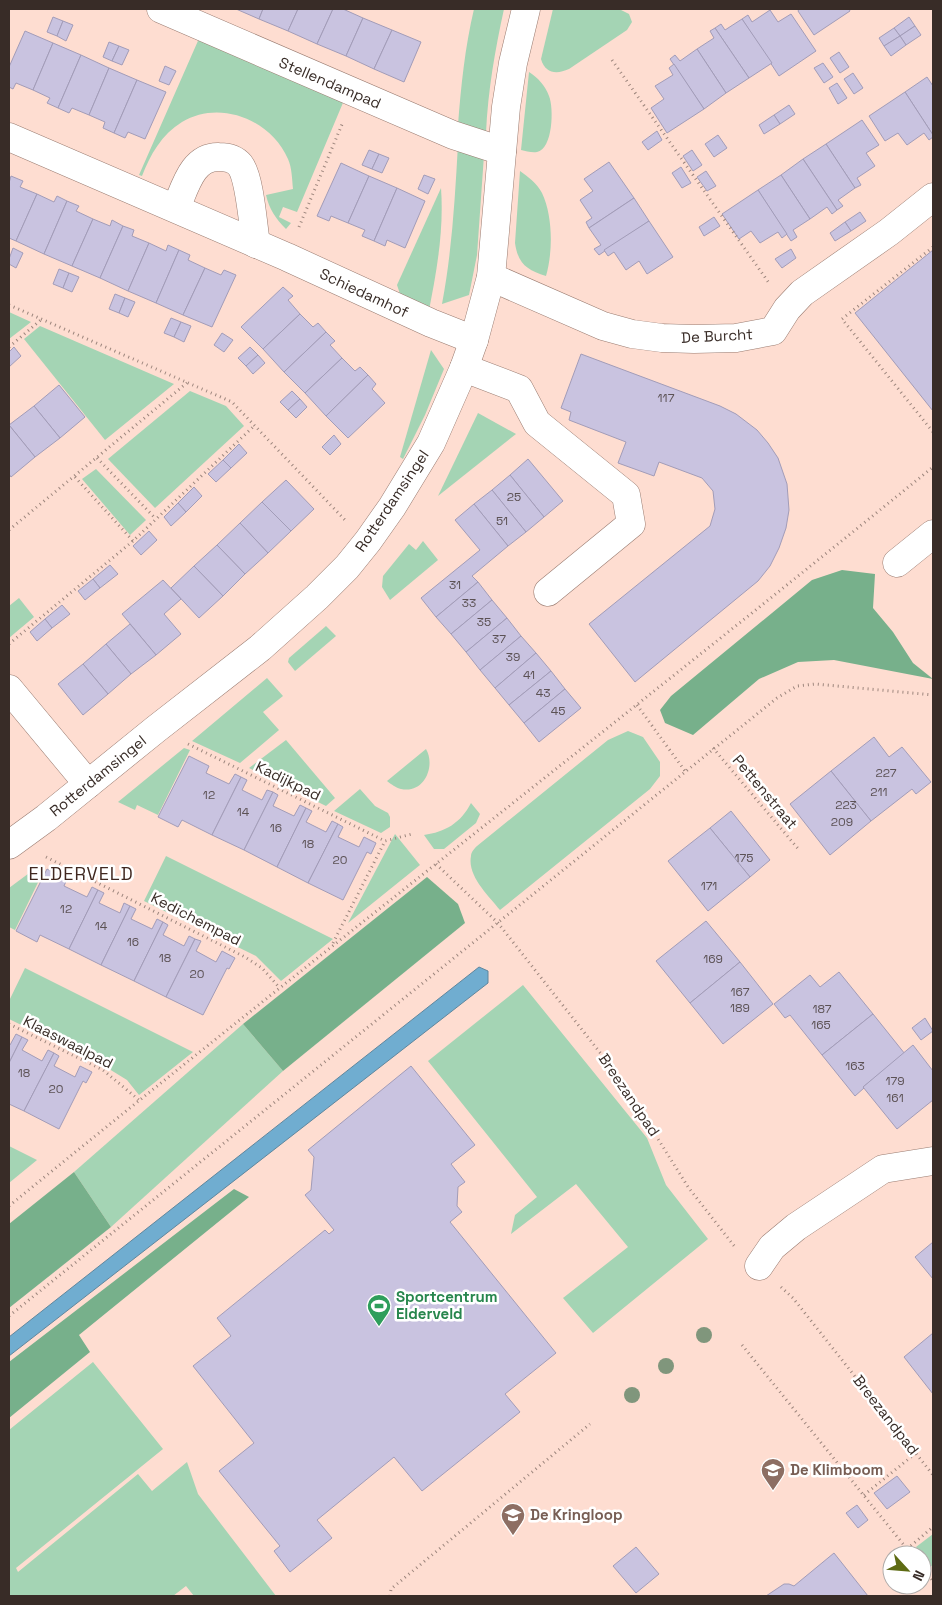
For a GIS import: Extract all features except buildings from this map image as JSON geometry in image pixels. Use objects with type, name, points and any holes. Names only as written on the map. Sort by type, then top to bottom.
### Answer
[{"type":"street","name":"Stellendampad","points":[[161,9],[453,135],[502,151]]},
{"type":"street","name":"Rotterdamsingel","points":[[12,843],[260,648],[317,597],[347,567],[392,507],[431,443],[464,368],[474,340],[491,278],[506,107],[526,9]]},
{"type":"street","name":"Schiedamhof","points":[[9,137],[287,257],[431,324],[474,340]]},
{"type":"street","points":[[176,208],[195,167],[211,156],[227,157],[240,165],[247,184],[256,244]]},
{"type":"street","name":"De Burcht","points":[[491,278],[604,326],[632,334],[662,338],[736,338],[773,331],[787,308],[802,293],[889,232],[933,197]]},
{"type":"street","points":[[464,368],[519,389],[537,423],[626,495],[631,524],[548,592]]},
{"type":"street","points":[[897,563],[933,534]]},
{"type":"street","points":[[9,689],[88,784]]},
{"type":"street","points":[[759,1266],[772,1247],[796,1227],[883,1169],[933,1161]]},
{"type":"path","points":[[612,60],[787,308]]},
{"type":"path","points":[[287,257],[355,94]]},
{"type":"path","points":[[933,246],[842,319],[933,432]]},
{"type":"path","points":[[9,304],[232,402],[344,519],[368,541]]},
{"type":"path","points":[[9,347],[42,319]]},
{"type":"path","points":[[9,530],[188,382]]},
{"type":"path","points":[[9,644],[133,541],[254,426]]},
{"type":"path","points":[[97,458],[156,519]]},
{"type":"path","points":[[9,1206],[279,987],[637,705],[933,467]]},
{"type":"path","points":[[75,477],[133,541]]},
{"type":"path","points":[[9,1316],[777,698],[798,686],[816,684],[933,695]]},
{"type":"path","points":[[637,705],[685,771]]},
{"type":"path","name":"Kadijkpad","points":[[156,729],[385,841]]},
{"type":"path","name":"Pettenstraat","points":[[713,748],[800,851]]},
{"type":"path","points":[[332,946],[385,841],[412,834]]},
{"type":"path","name":"Kedichempad","points":[[12,843],[245,957],[262,968],[279,987]]},
{"type":"path","points":[[436,864],[498,922]]},
{"type":"path","name":"Breezandpad","points":[[498,922],[620,1078],[688,1187],[735,1247],[759,1266],[793,1298],[933,1475]]},
{"type":"path","name":"Klaaswaalpad","points":[[9,1024],[103,1070],[139,1100]]},
{"type":"path","points":[[742,1344],[904,1545]]},
{"type":"path","points":[[390,1596],[391,1589],[590,1424]]},
{"type":"path","points":[[863,1495],[916,1454]]},
{"type":"path","points":[[912,1545],[933,1528]]},
{"type":"green space","points":[[474,9],[504,9],[492,70],[486,133],[458,125],[468,38]]},
{"type":"green space","points":[[553,9],[619,9],[629,14],[632,22],[627,30],[569,69],[552,72],[545,67],[541,59]]},
{"type":"green space","points":[[201,34],[345,98],[297,212],[283,207],[279,217],[291,223],[286,229],[273,213],[266,195],[293,189],[288,159],[280,145],[270,134],[257,124],[243,117],[228,113],[212,113],[197,115],[182,122],[163,139],[149,160],[142,176],[139,175]]},
{"type":"green space","points":[[529,72],[545,88],[551,102],[552,118],[549,136],[546,144],[537,152],[521,150]]},
{"type":"green space","points":[[458,144],[484,155],[477,255],[469,295],[442,304],[451,244]]},
{"type":"green space","points":[[520,171],[540,189],[546,202],[550,223],[551,245],[546,276],[524,265],[516,250]]},
{"type":"green space","points":[[441,188],[441,234],[429,310],[400,294],[397,285]]},
{"type":"green space","points":[[9,312],[31,322],[9,339]]},
{"type":"green space","points":[[40,326],[174,384],[105,440],[24,339]]},
{"type":"green space","points":[[431,350],[444,369],[425,415],[403,459],[400,457]]},
{"type":"green space","points":[[190,391],[226,406],[244,426],[155,508],[108,459]]},
{"type":"green space","points":[[478,413],[516,434],[438,496]]},
{"type":"green space","points":[[96,469],[146,520],[130,535],[82,479]]},
{"type":"green space","points":[[423,541],[438,560],[390,600],[382,587],[383,576],[409,544],[416,550]]},
{"type":"green space","points":[[842,570],[875,574],[873,608],[893,632],[913,663],[933,679],[834,660],[798,662],[759,679],[693,735],[665,723],[660,710],[671,696],[812,580]]},
{"type":"green space","points":[[19,598],[34,617],[9,638],[9,606]]},
{"type":"green space","points":[[326,626],[336,636],[295,671],[288,662],[289,658]]},
{"type":"green space","points":[[267,678],[283,696],[263,712],[279,730],[240,763],[192,741]]},
{"type":"green space","points":[[628,731],[643,737],[660,762],[660,776],[650,789],[500,910],[485,892],[472,871],[471,855],[473,850],[608,740]]},
{"type":"green space","points":[[286,740],[335,798],[326,806],[249,768]]},
{"type":"green space","points":[[184,748],[190,750],[158,815],[137,805],[135,810],[118,802]]},
{"type":"green space","points":[[426,749],[430,763],[429,770],[422,783],[409,789],[401,789],[387,781]]},
{"type":"green space","points":[[360,789],[375,806],[388,813],[390,817],[390,827],[381,833],[334,811]]},
{"type":"green space","points":[[471,803],[480,814],[476,823],[444,849],[434,849],[424,835],[439,832],[452,825],[462,816]]},
{"type":"green space","points":[[395,834],[420,865],[348,923]]},
{"type":"green space","points":[[166,856],[333,939],[281,981],[256,956],[144,901]]},
{"type":"green space","points":[[40,865],[45,868],[15,930],[9,927],[9,888]]},
{"type":"green space","points":[[427,877],[458,904],[465,923],[283,1071],[243,1024]]},
{"type":"green space","points":[[25,968],[193,1052],[139,1095],[127,1080],[101,1064],[9,1019],[9,1001]]},
{"type":"green space","points":[[523,985],[647,1138],[666,1185],[708,1239],[593,1333],[563,1298],[628,1247],[576,1184],[511,1234],[515,1215],[537,1197],[428,1061]]},
{"type":"green space","points":[[243,1024],[283,1071],[111,1227],[74,1172]]},
{"type":"green space","points":[[9,1146],[37,1160],[9,1183]]},
{"type":"green space","points":[[74,1172],[111,1227],[9,1308],[9,1224]]},
{"type":"green space","points":[[234,1189],[249,1197],[79,1335],[90,1352],[9,1418],[9,1362]]},
{"type":"green space","points":[[93,1362],[163,1449],[16,1568],[18,1572],[138,1474],[152,1491],[187,1462],[198,1494],[276,1596],[194,1596],[186,1586],[173,1596],[9,1596],[9,1430]]},
{"type":"green space","points":[[933,1534],[933,1568],[932,1545],[919,1545]]},
{"type":"water","points":[[479,967],[488,971],[488,983],[9,1356],[9,1337]]},
{"type":"place","name":"Sportcentrum Elderveld","points":[[379,1327]]},
{"type":"place","name":"De Klimboom","points":[[773,1491]]},
{"type":"place","name":"De Kringloop","points":[[513,1536]]},
{"type":"district","name":"ELDERVELD","points":[[81,874]]}]
